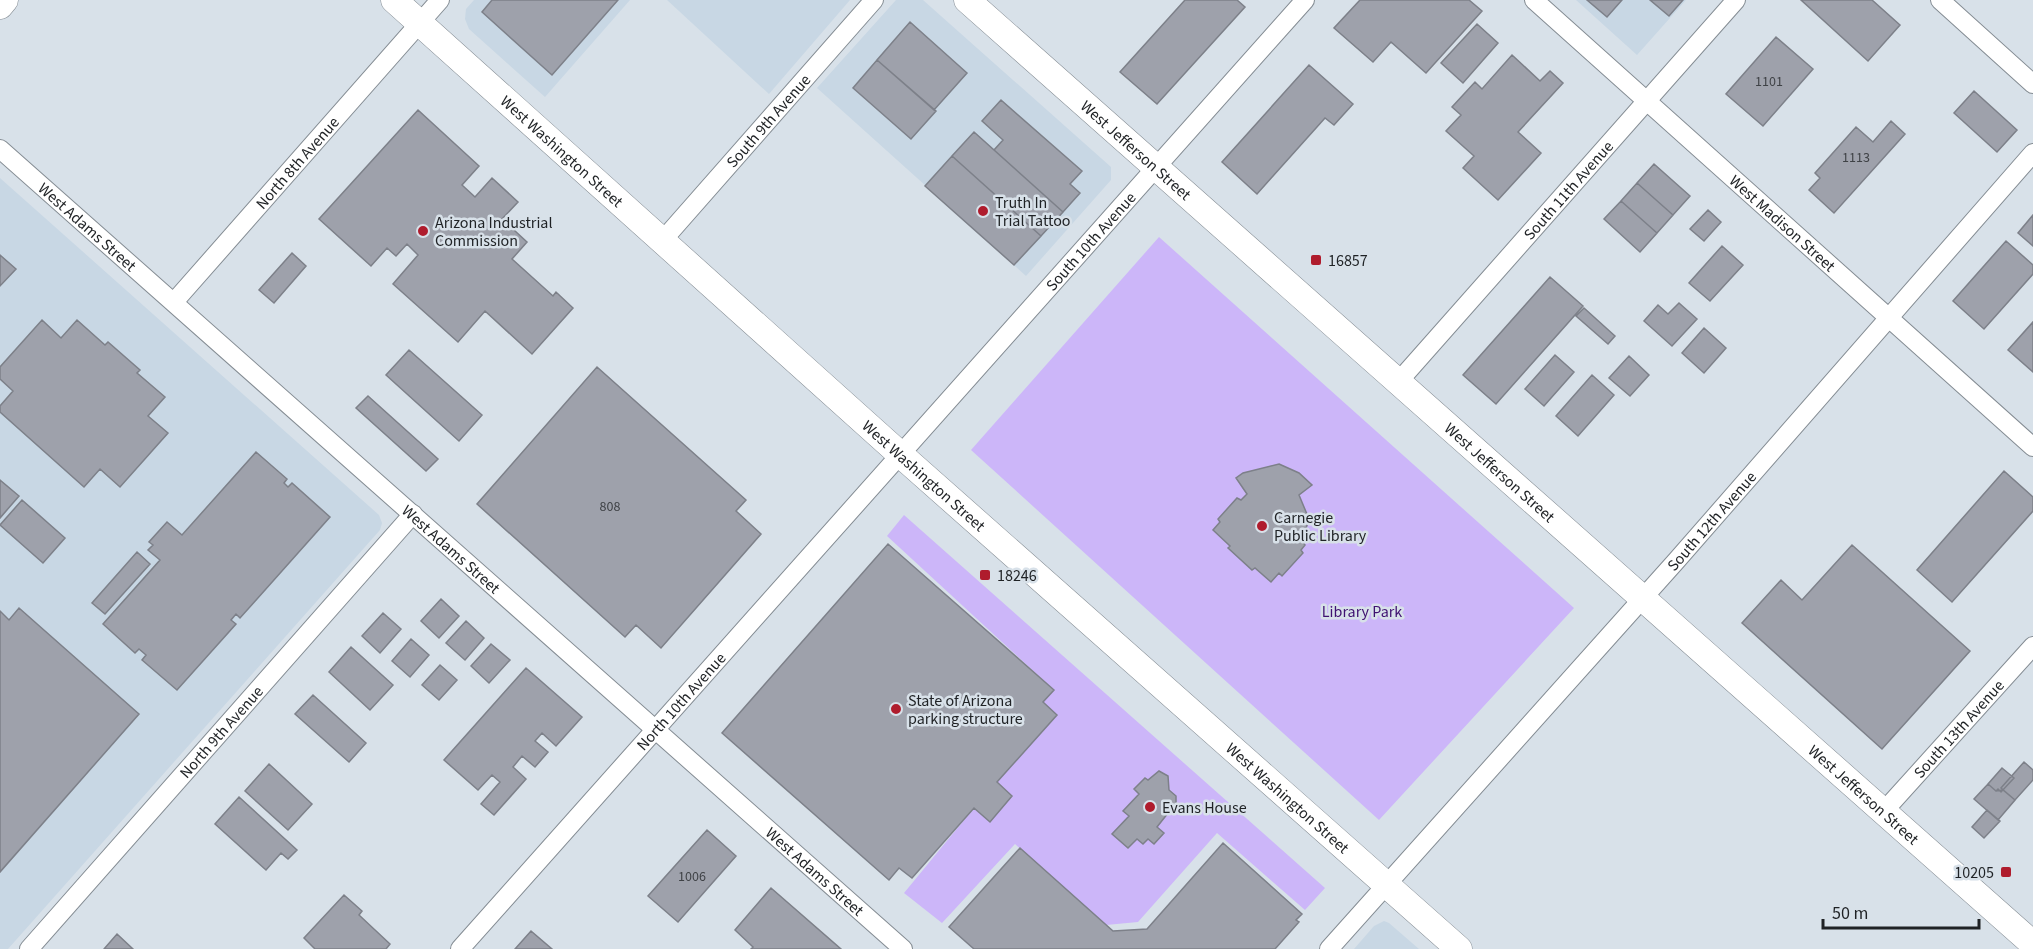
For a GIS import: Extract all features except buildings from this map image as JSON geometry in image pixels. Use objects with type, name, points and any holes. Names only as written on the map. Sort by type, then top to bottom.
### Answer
[{"type":"main road","points":[[0,6],[5,0]]},
{"type":"main road","name":"West Washington Street","points":[[394,0],[902,456],[1459,949]]},
{"type":"main road","name":"West Jefferson Street","points":[[967,0],[2033,944]]},
{"type":"street","name":"North 8th Avenue","points":[[174,303],[440,0]]},
{"type":"street","name":"South 9th Avenue","points":[[663,240],[874,0]]},
{"type":"street","name":"South 10th Avenue","points":[[902,456],[1305,0]]},
{"type":"street","name":"West Madison Street","points":[[1534,0],[2033,447]]},
{"type":"street","name":"South 11th Avenue","points":[[1399,381],[1736,0]]},
{"type":"street","points":[[1941,0],[2033,84]]},
{"type":"street","name":"West Adams Street","points":[[0,149],[901,948]]},
{"type":"street","name":"South 12th Avenue","points":[[1329,949],[1642,598],[2033,153]]},
{"type":"street","name":"North 10th Avenue","points":[[460,949],[902,456]]},
{"type":"street","name":"North 9th Avenue","points":[[29,949],[413,514]]},
{"type":"street","name":"South 13th Avenue","points":[[1884,811],[2033,646]]},
{"type":"shaded area","points":[[474,0],[630,0],[545,97],[469,29],[465,19],[466,9]]},
{"type":"shaded area","points":[[667,0],[850,0],[769,94]]},
{"type":"shaded area","points":[[896,0],[923,0],[1111,167],[1111,180],[1026,276],[817,88]]},
{"type":"shaded area","points":[[1576,0],[1686,0],[1637,55]]},
{"type":"shaded area","points":[[0,178],[379,515],[382,523],[380,530],[8,949],[0,949]]},
{"type":"shaded area","points":[[1384,921],[1419,949],[1354,949],[1374,926]]},
{"type":"green space","name":"Library Park","points":[[1159,237],[1574,608],[1379,820],[971,450]]},
{"type":"green space","points":[[904,515],[1325,888],[1305,910],[1217,833],[1138,922],[1106,925],[1015,844],[942,923],[904,893],[974,808],[990,821],[1012,796],[997,782],[1056,715],[1043,702],[1054,690],[887,536]]},
{"type":"place","name":"Truth In Trial Tattoo","points":[[983,211]]},
{"type":"place","name":"Arizona Industrial Commission","points":[[423,231]]},
{"type":"place","name":"16857","points":[[1316,260]]},
{"type":"place","name":"Carnegie Public Library","points":[[1262,526]]},
{"type":"place","name":"18246","points":[[985,575]]},
{"type":"place","name":"State of Arizona parking structure","points":[[896,709]]},
{"type":"place","name":"Evans House","points":[[1150,807]]},
{"type":"place","name":"10205","points":[[2006,872]]}]
